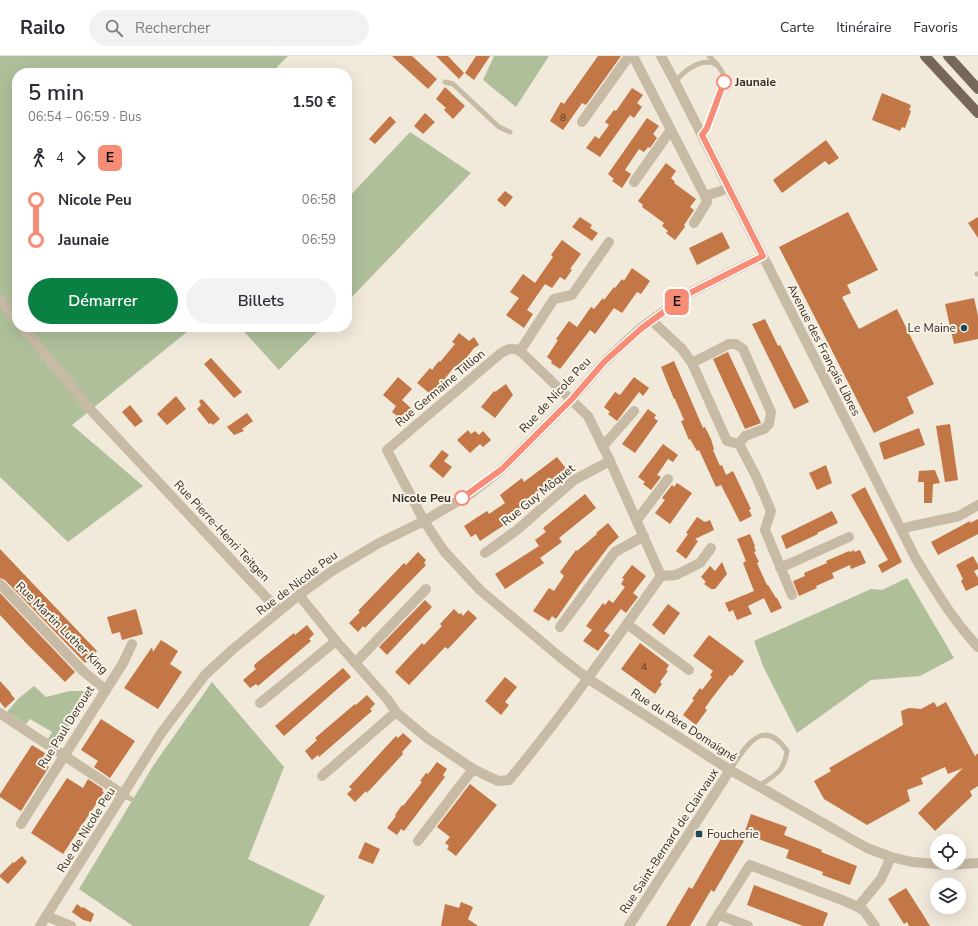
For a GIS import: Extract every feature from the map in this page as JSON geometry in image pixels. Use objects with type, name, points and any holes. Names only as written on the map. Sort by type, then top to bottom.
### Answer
[{"type":"main road","points":[[925,56],[978,113]]},
{"type":"main road","points":[[948,56],[978,89]]},
{"type":"street","points":[[582,122],[629,56]]},
{"type":"street","points":[[633,56],[670,131],[705,196],[707,202],[694,223]]},
{"type":"street","name":"Avenue des Français Libres","points":[[661,56],[676,82],[916,559],[944,606],[978,647]]},
{"type":"street","points":[[634,182],[670,131]]},
{"type":"street","points":[[705,196],[728,187]]},
{"type":"street","points":[[609,242],[572,294],[554,299],[520,351],[572,399],[588,416],[610,460],[661,576]]},
{"type":"street","name":"Rue de Nicole Peu","points":[[40,926],[127,797],[154,744],[205,675],[232,650],[299,595],[332,571],[379,543],[424,521],[470,494],[502,469],[572,399],[605,361],[642,328],[688,294],[763,256]]},
{"type":"street","points":[[0,299],[12,314]]},
{"type":"street","points":[[652,321],[682,349],[692,363],[727,441],[739,444],[756,476],[771,511],[765,530],[792,595]]},
{"type":"street","name":"Rue Pierre-Henri Teitgen","points":[[27,332],[89,408],[280,612]]},
{"type":"street","points":[[692,363],[729,344],[736,344],[744,349],[771,412],[769,424],[764,429],[746,436],[739,444]]},
{"type":"street","name":"Rue Germaine Tillion","points":[[424,521],[387,450],[501,353],[508,349],[514,348],[520,351]]},
{"type":"street","points":[[603,446],[634,411]]},
{"type":"street","name":"Rue Guy Môquet","points":[[485,553],[517,530],[574,480],[610,460]]},
{"type":"street","points":[[637,520],[668,479]]},
{"type":"street","points":[[902,530],[908,527],[959,516],[978,505]]},
{"type":"street","name":"Rue du Père Domaigné","points":[[424,521],[444,551],[480,590],[561,658],[587,678],[730,770],[867,848],[891,857],[912,862],[941,865],[968,865],[978,863]]},
{"type":"street","points":[[560,627],[615,552],[644,536]]},
{"type":"street","points":[[780,568],[849,537]]},
{"type":"street","points":[[661,576],[676,575],[700,563],[711,548]]},
{"type":"street","points":[[299,595],[336,641],[388,700],[396,712],[428,738],[473,770],[498,782],[509,780],[568,707],[587,678],[661,576]]},
{"type":"street","name":"Rue Martin Luther King","points":[[0,584],[83,671],[106,690]]},
{"type":"street","points":[[355,662],[426,589]]},
{"type":"street","points":[[627,624],[689,670]]},
{"type":"street","points":[[260,703],[336,641]]},
{"type":"street","name":"Rue Paul Derouet","points":[[21,824],[123,663],[132,644]]},
{"type":"street","points":[[322,776],[396,712]]},
{"type":"street","points":[[0,713],[127,797]]},
{"type":"street","points":[[418,841],[473,770]]},
{"type":"street","name":"Rue Saint-Bernard de Clairvaux","points":[[629,926],[730,770]]},
{"type":"street","points":[[858,907],[881,879],[891,857]]},
{"type":"street","points":[[711,926],[750,865],[858,907],[864,911],[875,926]]},
{"type":"street","points":[[718,915],[748,926]]},
{"type":"street","points":[[46,916],[71,926]]},
{"type":"lane","points":[[702,135],[707,128],[725,80],[719,67],[709,56]]},
{"type":"lane","points":[[676,82],[686,70],[700,62],[708,62],[719,67]]},
{"type":"lane","points":[[445,82],[453,84],[499,127],[510,132]]},
{"type":"lane","points":[[730,770],[752,740],[760,736],[768,736],[780,741],[787,751],[783,767],[775,775],[758,787]]},
{"type":"green space","points":[[0,56],[288,56],[276,68],[12,68],[12,332],[187,332],[72,425],[143,486],[68,542],[0,477]]},
{"type":"green space","points":[[494,56],[549,56],[516,107],[483,80]]},
{"type":"green space","points":[[410,132],[471,173],[352,297],[352,194]]},
{"type":"green space","points":[[245,332],[317,332],[279,370]]},
{"type":"green space","points":[[907,578],[954,658],[920,676],[871,680],[797,733],[763,666],[754,641],[871,589],[882,590]]},
{"type":"green space","points":[[212,682],[284,767],[248,859],[325,896],[309,926],[133,926],[79,889],[153,766]]},
{"type":"green space","points":[[34,686],[46,697],[70,691],[90,691],[92,696],[58,746],[48,739],[52,732],[30,719],[26,724],[7,712],[18,699]]},
{"type":"building","points":[[392,56],[412,56],[437,79],[428,89]]},
{"type":"building","points":[[436,56],[448,56],[464,73],[459,79]]},
{"type":"building","points":[[476,56],[490,56],[474,80],[465,73]]},
{"type":"building","points":[[598,56],[621,56],[586,105],[582,103],[563,130],[550,121],[561,102],[564,104]]},
{"type":"building","points":[[445,87],[465,106],[453,119],[444,110],[446,108],[436,99]]},
{"type":"building","points":[[632,88],[643,95],[637,103],[642,107],[634,118],[630,115],[600,157],[586,148],[595,136],[599,139],[609,125],[605,122],[614,110],[616,111]]},
{"type":"building","points":[[882,93],[911,105],[909,110],[911,111],[905,128],[902,127],[900,131],[872,120]]},
{"type":"building","points":[[425,113],[435,122],[423,134],[414,126]]},
{"type":"building","points":[[390,116],[396,122],[375,144],[369,139]]},
{"type":"building","points":[[647,118],[659,126],[653,134],[657,138],[650,148],[648,147],[644,152],[639,149],[625,170],[631,174],[622,188],[612,181],[614,179],[608,174]]},
{"type":"building","points":[[826,140],[839,158],[829,165],[825,161],[782,193],[773,180]]},
{"type":"building","points":[[666,163],[676,171],[671,178],[675,182],[674,183],[696,199],[690,207],[694,210],[684,225],[685,227],[675,240],[666,233],[668,231],[662,226],[664,223],[642,207],[643,205],[638,201]]},
{"type":"building","points":[[505,191],[513,197],[505,207],[497,200]]},
{"type":"building","points":[[848,212],[878,270],[847,285],[851,293],[842,297],[859,329],[897,309],[934,384],[907,397],[914,413],[874,433],[779,247]]},
{"type":"building","points":[[580,217],[592,225],[590,228],[598,233],[592,241],[572,227]]},
{"type":"building","points":[[978,217],[978,238],[968,223]]},
{"type":"building","points":[[722,232],[730,248],[697,265],[689,248]]},
{"type":"building","points":[[562,240],[581,254],[570,269],[572,270],[565,280],[560,277],[552,288],[545,284],[527,310],[533,314],[524,328],[506,315],[519,298],[510,292],[523,274],[535,283],[553,257],[551,255]]},
{"type":"building","points":[[632,268],[650,281],[641,294],[637,292],[622,313],[614,308],[595,334],[590,330],[560,369],[551,363],[552,361],[547,357],[558,340],[556,339],[569,321],[577,327],[591,307],[594,309],[622,279],[624,281]]},
{"type":"building","name":"Le Maine","points":[[974,298],[978,316],[978,339],[954,344],[945,304]]},
{"type":"building","points":[[765,319],[809,402],[794,409],[752,324]]},
{"type":"building","points":[[459,333],[469,341],[474,337],[479,345],[474,348],[467,357],[471,361],[462,372],[455,366],[439,386],[441,388],[434,397],[417,383],[430,368],[432,370],[439,361],[440,362],[455,344],[452,342]]},
{"type":"building","points":[[728,352],[761,423],[745,429],[713,359]]},
{"type":"building","points":[[211,358],[242,392],[234,398],[204,364]]},
{"type":"building","points":[[674,361],[703,428],[705,427],[711,439],[713,450],[720,466],[722,465],[726,475],[733,471],[751,509],[749,510],[752,516],[740,522],[721,485],[716,487],[699,450],[697,451],[690,439],[689,440],[681,421],[684,420],[661,367]]},
{"type":"building","points":[[398,377],[412,389],[402,400],[413,410],[404,421],[392,412],[396,406],[383,395]]},
{"type":"building","points":[[634,377],[649,388],[643,396],[639,392],[617,421],[608,414],[610,412],[604,407],[615,392],[620,395]]},
{"type":"building","points":[[506,384],[513,395],[495,418],[481,407],[494,391],[495,392]]},
{"type":"building","points":[[176,396],[186,409],[167,425],[157,414]]},
{"type":"building","points":[[202,399],[220,419],[213,425],[211,423],[209,424],[197,409],[201,405],[199,401]]},
{"type":"building","points":[[130,405],[143,421],[135,427],[122,412]]},
{"type":"building","points":[[648,409],[656,415],[654,418],[658,421],[635,453],[622,444]]},
{"type":"building","points":[[247,413],[253,421],[242,429],[244,431],[234,435],[227,427]]},
{"type":"building","points":[[950,424],[958,480],[945,482],[936,426]]},
{"type":"building","points":[[919,428],[925,445],[884,460],[879,443]]},
{"type":"building","points":[[468,430],[471,434],[475,431],[479,435],[483,431],[491,440],[483,447],[480,444],[470,453],[457,440]]},
{"type":"building","points":[[663,444],[678,455],[673,462],[668,459],[657,475],[661,477],[651,490],[643,484],[645,482],[638,477]]},
{"type":"building","points":[[442,450],[449,455],[444,461],[452,467],[443,478],[429,466]]},
{"type":"building","points":[[557,457],[568,471],[532,497],[513,514],[515,518],[480,541],[476,534],[471,537],[464,526],[487,511],[489,514],[505,503],[500,495],[522,478],[524,482]]},
{"type":"building","points":[[826,465],[832,483],[817,490],[809,473]]},
{"type":"building","points":[[935,470],[940,483],[933,484],[932,503],[924,503],[924,482],[918,482],[919,471]]},
{"type":"building","points":[[677,483],[692,493],[670,524],[655,513],[665,500],[662,498],[672,485],[674,487]]},
{"type":"building","points":[[865,487],[902,562],[882,573],[878,565],[888,560],[851,495]]},
{"type":"building","points":[[585,494],[596,508],[559,538],[562,542],[540,558],[544,563],[505,589],[495,574],[539,546],[535,540],[546,532],[543,528]]},
{"type":"building","points":[[832,511],[838,523],[786,549],[781,536]]},
{"type":"building","points":[[697,517],[705,522],[710,520],[714,530],[695,539],[698,541],[686,559],[676,551],[688,534],[686,533]]},
{"type":"building","points":[[978,519],[978,534],[938,555],[931,542],[970,521],[970,523]]},
{"type":"building","points":[[608,523],[619,537],[609,546],[556,619],[552,616],[549,621],[533,611],[549,588],[554,591],[564,576],[560,572],[576,550],[577,551]]},
{"type":"building","points":[[750,534],[755,546],[756,551],[754,552],[759,562],[757,563],[760,570],[767,585],[777,598],[782,608],[771,613],[764,598],[748,606],[752,614],[737,620],[733,610],[729,612],[725,603],[754,591],[743,563],[746,561],[737,539]]},
{"type":"building","points":[[0,549],[97,651],[85,663],[5,580],[0,578]]},
{"type":"building","points":[[854,550],[854,552],[860,550],[866,563],[851,569],[850,565],[832,573],[834,578],[799,596],[793,581],[805,576],[804,573],[827,563],[826,561]]},
{"type":"building","points":[[418,552],[426,560],[424,563],[426,565],[365,628],[363,626],[358,632],[349,623],[360,612],[358,611],[404,563],[406,565]]},
{"type":"building","points":[[973,556],[978,565],[978,569],[974,571],[978,578],[978,585],[966,591],[961,581],[963,579],[956,565]]},
{"type":"building","points":[[722,562],[727,574],[715,589],[711,589],[704,584],[706,582],[701,577],[710,566],[715,571]]},
{"type":"building","points":[[632,565],[646,576],[633,593],[638,597],[626,613],[621,609],[604,631],[610,635],[598,651],[583,641],[592,630],[586,626],[603,603],[605,605],[609,600],[613,603],[625,587],[621,584],[624,579],[622,578]]},
{"type":"building","points":[[0,593],[75,672],[65,682],[0,615]]},
{"type":"building","points":[[425,600],[432,607],[387,655],[379,647]]},
{"type":"building","points":[[668,604],[680,613],[664,635],[652,625]]},
{"type":"building","points":[[136,609],[143,634],[122,640],[120,632],[112,634],[107,617]]},
{"type":"building","points":[[454,609],[463,616],[468,610],[477,618],[448,649],[445,647],[409,685],[395,672],[422,643],[424,645],[442,626],[440,624]]},
{"type":"building","points":[[307,625],[314,634],[309,639],[311,641],[258,686],[256,684],[250,688],[243,680],[256,669],[254,667],[255,664],[294,633],[295,635]]},
{"type":"building","points":[[709,635],[744,661],[732,676],[730,675],[712,698],[705,708],[707,710],[696,725],[683,715],[694,700],[692,699],[700,688],[702,690],[712,677],[710,675],[713,671],[693,656]]},
{"type":"building","points":[[161,640],[178,651],[170,664],[182,672],[158,709],[124,688],[152,647],[153,652]]},
{"type":"building","points":[[640,643],[669,665],[666,670],[668,671],[660,682],[662,684],[655,694],[621,669]]},
{"type":"building","points":[[343,668],[351,677],[284,736],[275,726]]},
{"type":"building","points":[[505,677],[517,687],[505,702],[509,705],[501,715],[485,701]]},
{"type":"building","points":[[0,681],[15,699],[5,708],[0,702]]},
{"type":"building","points":[[367,695],[375,704],[370,709],[372,711],[319,757],[318,755],[312,760],[305,751],[317,740],[315,738]]},
{"type":"building","points":[[934,702],[937,707],[946,702],[975,756],[978,753],[978,786],[970,791],[972,796],[935,831],[918,813],[963,768],[948,774],[945,767],[921,778],[923,784],[907,790],[910,801],[867,825],[824,799],[814,781],[831,771],[829,768],[903,725],[901,711],[909,708],[921,709]]},
{"type":"building","points":[[101,719],[135,741],[110,778],[94,767],[98,761],[81,750]]},
{"type":"building","points":[[403,733],[412,741],[402,752],[403,754],[367,793],[366,791],[355,802],[347,794],[352,789],[349,787],[396,736],[398,738]]},
{"type":"building","points":[[32,745],[48,755],[43,763],[49,767],[21,811],[0,797],[0,794]]},
{"type":"building","points":[[437,762],[447,769],[443,775],[445,777],[404,831],[401,829],[397,835],[387,828],[402,805],[403,806],[422,782],[420,781],[426,773],[428,774]]},
{"type":"building","points":[[67,778],[83,788],[88,779],[103,789],[102,791],[104,792],[63,854],[31,833]]},
{"type":"building","points":[[470,784],[497,805],[456,856],[447,849],[449,846],[445,843],[450,837],[437,827]]},
{"type":"building","points":[[751,814],[787,827],[784,835],[857,866],[850,885],[822,875],[823,872],[786,858],[789,850],[744,834]]},
{"type":"building","points":[[726,830],[744,841],[714,892],[711,890],[690,926],[666,926],[689,887],[692,889]]},
{"type":"building","points":[[365,842],[380,849],[373,864],[358,858]]},
{"type":"building","points":[[22,856],[27,862],[8,884],[0,877],[0,875],[13,862],[14,863]]},
{"type":"building","points":[[754,885],[828,913],[823,926],[803,926],[747,905]]},
{"type":"building","points":[[906,888],[930,926],[909,926],[907,922],[904,924],[888,899]]},
{"type":"building","points":[[461,902],[473,907],[468,919],[478,926],[441,926],[445,904],[459,908]]},
{"type":"building","points":[[77,904],[94,914],[91,922],[83,920],[72,912]]},
{"type":"bus line","name":"E","points":[[462,498],[470,494],[502,469],[555,417],[605,361],[642,328],[688,294],[763,256],[702,135],[707,128],[724,82]]},
{"type":"place","name":"Jaunaie","points":[[724,82]]},
{"type":"place","name":"Le Maine","points":[[964,328]]},
{"type":"place","name":"Nicole Peu","points":[[462,498]]},
{"type":"place","name":"Foucherie","points":[[699,834]]}]
